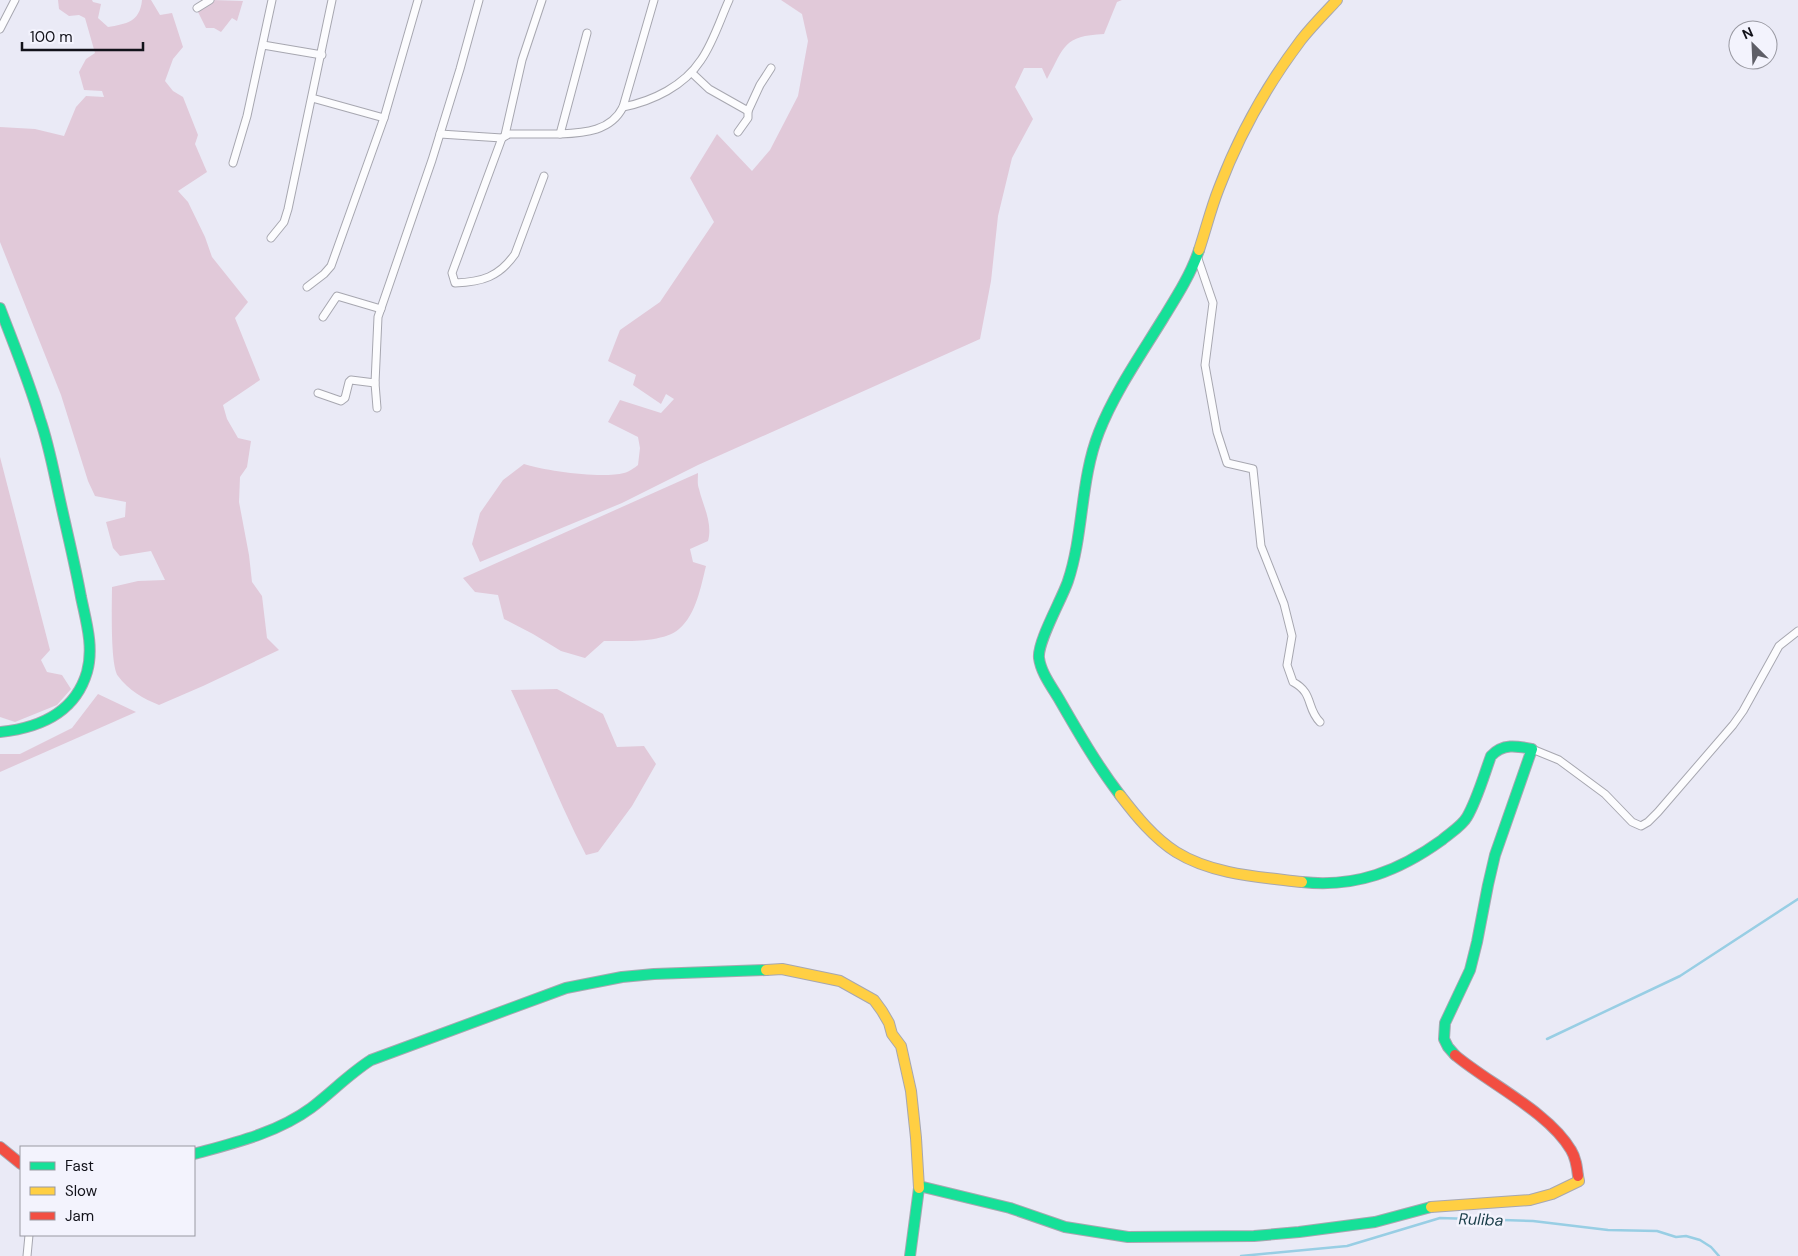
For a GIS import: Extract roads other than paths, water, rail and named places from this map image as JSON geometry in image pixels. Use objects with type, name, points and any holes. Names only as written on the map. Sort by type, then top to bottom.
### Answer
[{"type":"street","points":[[0,29],[15,0]]},
{"type":"street","points":[[196,8],[210,0]]},
{"type":"street","points":[[233,163],[263,45],[272,0]]},
{"type":"street","points":[[271,238],[284,222],[288,209],[322,55],[332,0]]},
{"type":"street","points":[[307,287],[324,274],[330,266],[384,118],[418,0]]},
{"type":"street","points":[[377,408],[375,383],[376,330],[380,309],[440,134],[479,0]]},
{"type":"street","points":[[542,0],[522,60],[504,136],[452,273],[455,283],[469,282],[491,276],[501,271],[509,263],[515,254],[544,176]]},
{"type":"street","points":[[440,134],[504,136],[560,134],[593,131],[615,119],[623,107],[654,0]]},
{"type":"street","points":[[623,107],[658,96],[692,73],[703,59],[729,0]]},
{"type":"street","points":[[1337,0],[1302,39],[1257,107],[1236,148],[1219,188],[1197,256],[1179,292],[1126,378],[1099,431],[1093,449],[1072,569],[1065,591],[1040,646],[1039,658],[1045,674],[1122,798],[1164,843],[1176,852],[1204,866],[1238,873],[1312,883],[1337,883],[1378,874],[1441,841],[1467,818],[1491,756],[1495,751],[1508,746],[1532,749],[1559,760],[1605,794],[1632,822],[1641,826],[1658,812],[1733,725],[1743,711],[1779,646],[1798,631]]},
{"type":"street","points":[[560,134],[587,33]]},
{"type":"street","points":[[263,45],[322,55]]},
{"type":"street","points":[[738,132],[748,118],[748,111],[760,85],[771,68]]},
{"type":"street","points":[[692,73],[709,89],[748,111]]},
{"type":"street","points":[[312,98],[384,118]]},
{"type":"street","points":[[1197,256],[1213,303],[1206,365],[1217,432],[1227,463],[1253,469],[1261,546],[1284,604],[1292,636],[1287,665],[1292,682],[1306,692],[1315,717],[1320,722]]},
{"type":"street","points":[[322,317],[337,296],[380,309]]},
{"type":"street","points":[[0,308],[46,435],[76,565],[90,646],[88,670],[82,685],[77,696],[63,711],[39,726],[18,731],[0,732]]},
{"type":"street","points":[[318,393],[341,401],[346,398],[348,382],[351,380],[375,383]]},
{"type":"street","points":[[919,1186],[1010,1208],[1065,1227],[1128,1237],[1254,1236],[1299,1232],[1375,1222],[1435,1206],[1530,1200],[1552,1194],[1580,1181],[1572,1152],[1564,1140],[1552,1128],[1448,1047],[1443,1031],[1446,1019],[1472,968],[1491,872],[1505,823],[1532,749]]},
{"type":"street","points":[[195,1154],[243,1141],[290,1122],[311,1108],[358,1068],[371,1060],[434,1038],[479,1018],[566,988],[630,976],[782,969],[840,981],[864,993],[874,1000],[882,1011],[889,1023],[892,1034],[901,1046],[911,1090],[919,1186],[910,1256]]},
{"type":"street","points":[[0,1147],[20,1163]]},
{"type":"street","points":[[27,1256],[29,1236]]},
{"type":"waterway","points":[[1547,1039],[1680,976],[1798,899]]},
{"type":"waterway","name":"Ruliba","points":[[1241,1256],[1347,1246],[1440,1218],[1533,1221],[1608,1230],[1657,1231],[1676,1237],[1686,1236],[1700,1240],[1711,1247],[1719,1256]]}]
